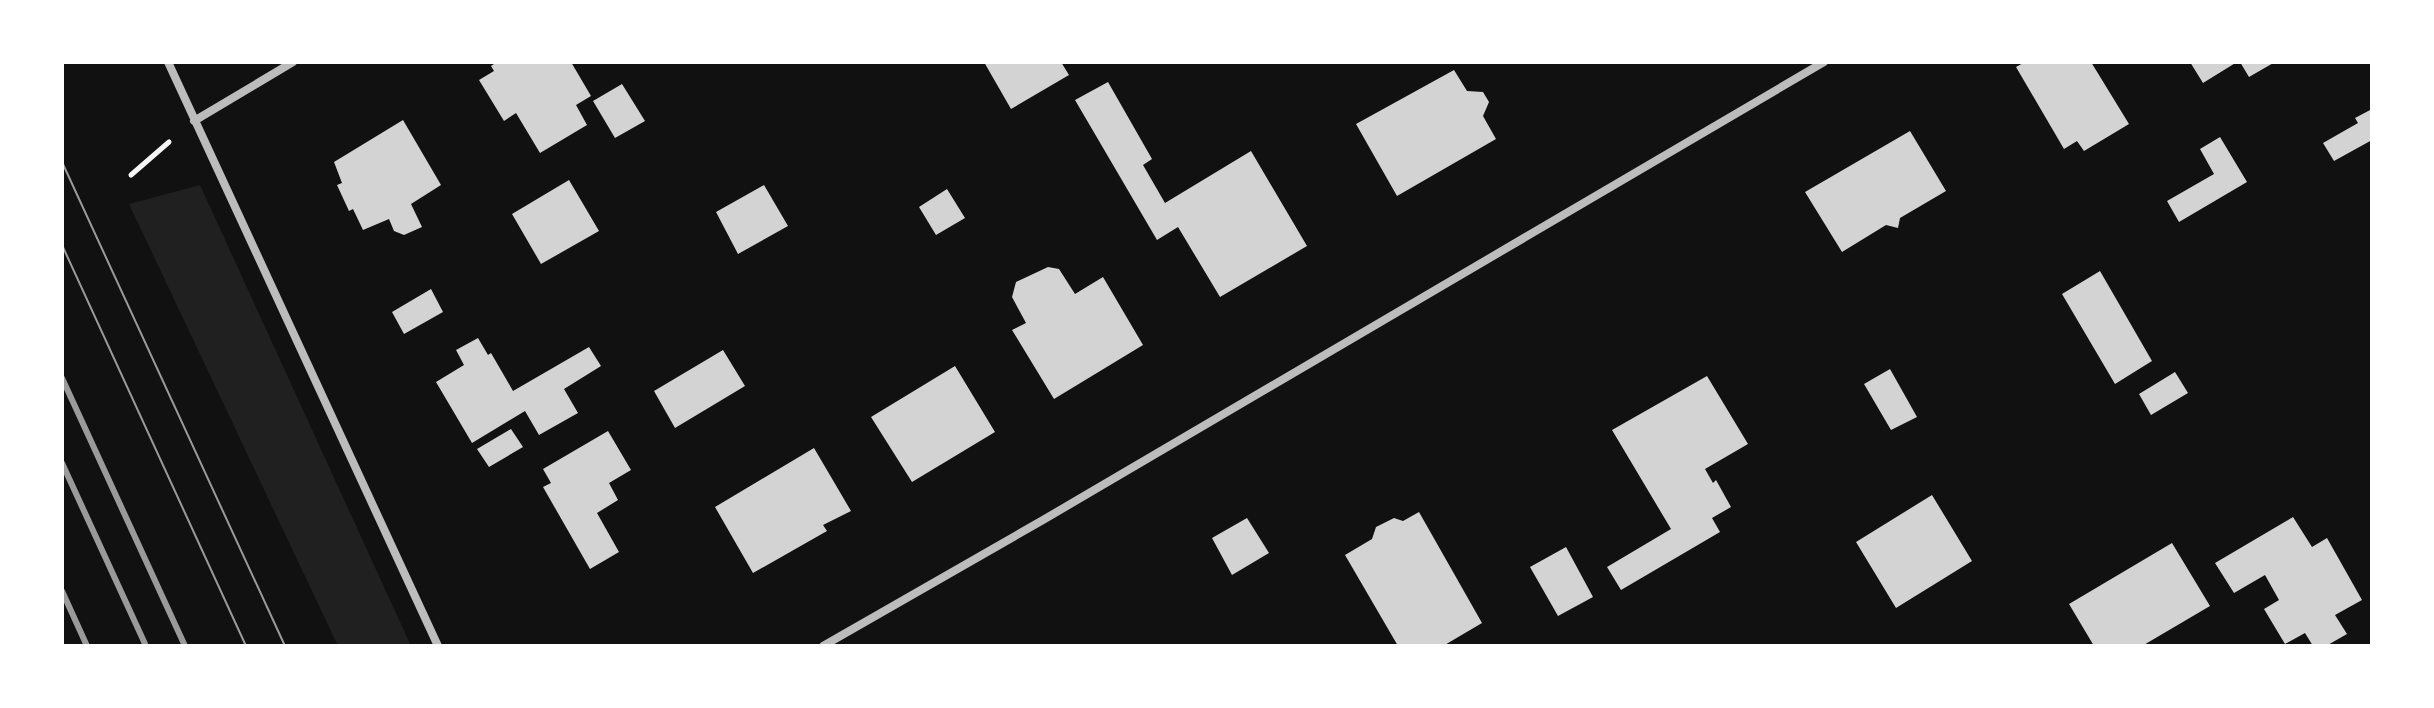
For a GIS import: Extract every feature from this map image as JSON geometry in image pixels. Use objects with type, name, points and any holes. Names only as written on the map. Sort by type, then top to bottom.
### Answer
[{"type":"street","points":[[168,62],[438,646]]},
{"type":"street","points":[[194,121],[293,62]]},
{"type":"street","points":[[823,646],[1824,62]]},
{"type":"path","points":[[131,175],[194,121]]},
{"type":"shaded area","points":[[200,185],[411,646],[338,646],[129,204]]},
{"type":"building","points":[[497,62],[571,62],[591,96],[576,105],[587,125],[540,153],[516,113],[504,121],[479,80],[494,71],[491,66]]},
{"type":"building","points":[[984,62],[1061,62],[1069,75],[1011,109]]},
{"type":"building","points":[[2025,62],[2091,62],[2129,124],[2084,151],[2077,141],[2064,149],[2016,67]]},
{"type":"building","points":[[2190,62],[2237,62],[2203,83]]},
{"type":"building","points":[[2240,62],[2275,62],[2249,77]]},
{"type":"building","points":[[1454,70],[1467,91],[1483,92],[1489,102],[1483,116],[1496,139],[1397,196],[1356,124]]},
{"type":"building","points":[[1108,82],[1152,159],[1143,165],[1165,203],[1251,151],[1307,246],[1220,297],[1178,227],[1157,240],[1075,100]]},
{"type":"building","points":[[622,84],[645,121],[615,138],[593,101]]},
{"type":"building","points":[[2372,109],[2372,140],[2334,161],[2323,143],[2358,123],[2355,118]]},
{"type":"building","points":[[403,120],[441,185],[411,204],[422,227],[404,235],[394,231],[389,219],[363,230],[353,209],[349,211],[337,185],[342,183],[334,162]]},
{"type":"building","points":[[1910,131],[1946,191],[1900,218],[1898,228],[1886,225],[1842,252],[1805,192]]},
{"type":"building","points":[[2220,137],[2247,182],[2179,222],[2167,201],[2214,174],[2200,149]]},
{"type":"building","points":[[569,180],[599,231],[541,264],[512,214]]},
{"type":"building","points":[[764,185],[788,226],[738,254],[716,212]]},
{"type":"building","points":[[947,189],[965,218],[936,235],[919,207]]},
{"type":"building","points":[[1048,267],[1059,269],[1075,294],[1103,277],[1143,345],[1054,399],[1012,330],[1026,323],[1012,297],[1016,282]]},
{"type":"building","points":[[2100,271],[2152,361],[2115,384],[2062,294]]},
{"type":"building","points":[[431,289],[443,312],[404,334],[392,312]]},
{"type":"building","points":[[478,338],[488,355],[491,353],[513,391],[589,347],[601,366],[564,389],[578,413],[539,435],[525,411],[472,443],[436,382],[464,365],[456,350]]},
{"type":"building","points":[[723,350],[745,386],[675,428],[654,391]]},
{"type":"building","points":[[955,366],[995,432],[912,482],[871,417]]},
{"type":"building","points":[[1890,369],[1917,417],[1891,430],[1864,384]]},
{"type":"building","points":[[2175,372],[2188,393],[2151,415],[2139,394]]},
{"type":"building","points":[[1707,376],[1748,444],[1705,469],[1713,483],[1716,480],[1731,507],[1712,518],[1720,532],[1621,590],[1607,567],[1671,529],[1612,430]]},
{"type":"building","points":[[511,429],[523,447],[489,467],[477,449]]},
{"type":"building","points":[[608,431],[631,470],[609,483],[618,500],[597,513],[619,552],[590,569],[543,487],[551,483],[543,469]]},
{"type":"building","points":[[814,448],[851,511],[823,525],[827,531],[753,573],[715,507]]},
{"type":"building","points":[[1932,495],[1972,561],[1896,608],[1856,542]]},
{"type":"building","points":[[1419,512],[1482,623],[1443,646],[1398,646],[1345,555],[1372,539],[1376,527],[1394,518],[1403,521]]},
{"type":"building","points":[[2293,517],[2312,547],[2327,538],[2362,600],[2335,615],[2347,634],[2326,646],[2313,646],[2305,633],[2285,644],[2264,609],[2279,600],[2265,575],[2234,593],[2215,563]]},
{"type":"building","points":[[1247,518],[1269,553],[1232,575],[1212,538]]},
{"type":"building","points":[[2172,543],[2210,606],[2142,646],[2094,646],[2069,604]]},
{"type":"building","points":[[1566,547],[1593,597],[1558,616],[1530,567]]},
{"type":"tram line","points":[[62,162],[285,646]]},
{"type":"tram line","points":[[62,245],[246,646]]},
{"type":"railway","points":[[62,378],[185,646]]},
{"type":"railway","points":[[62,463],[146,646]]},
{"type":"railway","points":[[62,591],[87,646]]}]
